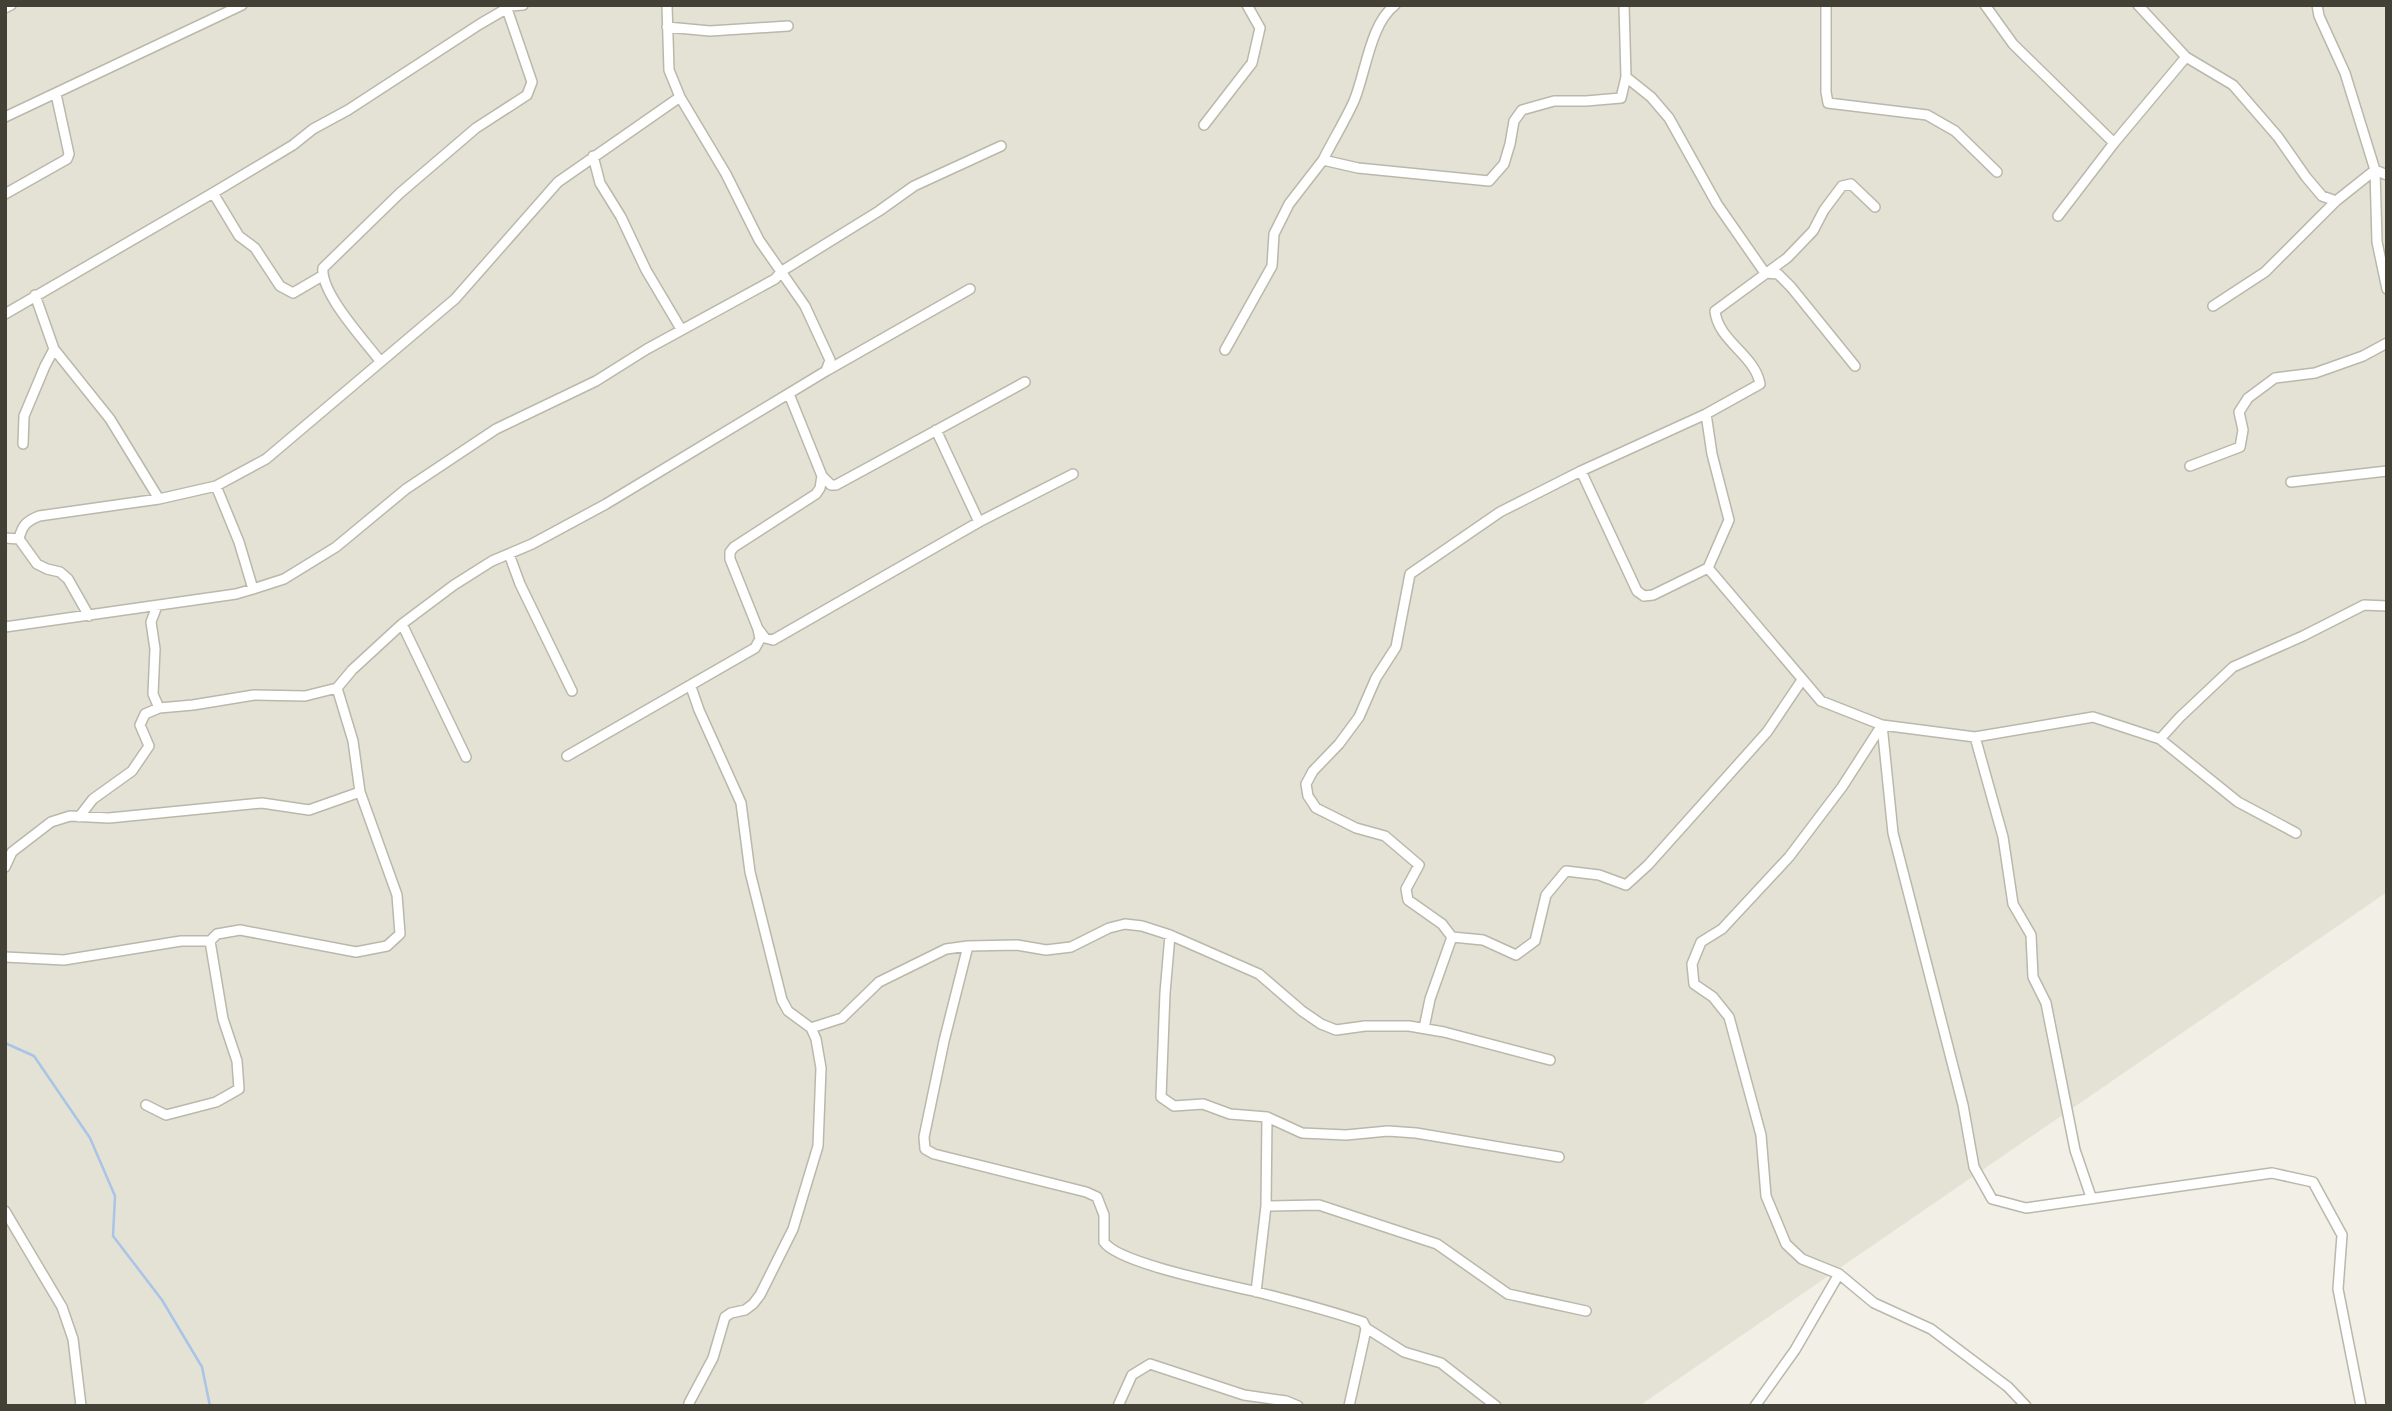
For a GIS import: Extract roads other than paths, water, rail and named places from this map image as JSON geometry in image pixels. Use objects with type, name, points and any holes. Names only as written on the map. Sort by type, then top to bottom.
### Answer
[{"type":"street","points":[[5,8],[11,5]]},
{"type":"street","points":[[5,117],[242,5]]},
{"type":"street","points":[[5,314],[293,145],[313,129],[348,110],[480,24],[509,7],[523,5]]},
{"type":"street","points":[[667,5],[669,70],[680,97],[726,174],[759,240],[805,306],[831,360],[826,371]]},
{"type":"street","points":[[1204,125],[1252,63],[1260,28],[1247,5]]},
{"type":"street","points":[[1225,350],[1272,266],[1275,234],[1289,204],[1323,160],[1354,101],[1378,28],[1385,13],[1395,5]]},
{"type":"street","points":[[1323,160],[1358,168],[1489,181],[1504,164],[1514,121],[1522,110],[1554,101],[1586,102],[1621,98],[1626,77],[1624,5]]},
{"type":"street","points":[[1826,5],[1828,103],[1927,116],[1955,131],[1997,172]]},
{"type":"street","points":[[1985,5],[2013,44],[2114,143]]},
{"type":"street","points":[[2138,5],[2186,57],[2233,85],[2278,137],[2322,196],[2336,201]]},
{"type":"street","points":[[2317,5],[2319,16],[2345,74],[2375,170],[2377,242],[2387,289]]},
{"type":"street","points":[[380,361],[335,301],[322,276],[323,268],[400,192],[476,128],[527,94],[532,82],[509,7]]},
{"type":"street","points":[[667,27],[710,31],[788,26]]},
{"type":"street","points":[[2058,216],[2114,143],[2186,57]]},
{"type":"street","points":[[1626,77],[1651,97],[1669,118],[1717,204],[1765,273]]},
{"type":"street","points":[[5,194],[67,159],[69,154],[56,94]]},
{"type":"street","points":[[89,616],[68,579],[60,572],[37,564],[19,539],[21,529],[27,521],[39,516],[159,499],[216,486],[266,459],[455,299],[558,182],[680,97]]},
{"type":"street","points":[[5,627],[236,594],[284,579],[336,547],[406,489],[496,429],[596,381],[681,329],[775,279],[782,271],[887,206],[914,186],[1001,146]]},
{"type":"street","points":[[593,156],[600,183],[681,329]]},
{"type":"street","points":[[2375,170],[2387,175]]},
{"type":"street","points":[[2213,306],[2265,272],[2336,201],[2375,170]]},
{"type":"street","points":[[1802,680],[1767,732],[1648,865],[1626,885],[1599,875],[1566,871],[1546,895],[1535,941],[1516,954],[1483,940],[1452,937],[1442,924],[1408,900],[1406,889],[1419,865],[1385,836],[1356,828],[1316,808],[1308,796],[1307,784],[1314,771],[1359,717],[1376,678],[1396,647],[1410,574],[1500,512],[1580,471],[1706,414],[1760,384],[1758,370],[1716,323],[1715,311],[1787,258],[1813,231],[1824,210],[1842,186],[1851,184],[1875,207]]},
{"type":"street","points":[[214,193],[239,236],[255,248],[279,286],[293,293],[322,276]]},
{"type":"street","points":[[1765,273],[1778,274],[1791,287],[1855,366]]},
{"type":"street","points":[[79,817],[93,799],[132,771],[140,761],[149,746],[140,726],[145,714],[159,708],[254,695],[305,696],[337,688],[352,670],[402,624],[454,585],[492,561],[606,504],[826,371],[970,289]]},
{"type":"street","points":[[35,295],[54,349],[110,419],[159,499]]},
{"type":"street","points":[[2190,466],[2240,447],[2243,430],[2239,412],[2248,398],[2274,378],[2315,373],[2363,356],[2387,343]]},
{"type":"street","points":[[23,444],[24,416],[54,349]]},
{"type":"street","points":[[789,394],[822,476],[826,483],[836,485],[1025,382]]},
{"type":"street","points":[[1580,471],[1637,591],[1644,596],[1653,595],[1708,568],[1729,520],[1712,454],[1706,414]]},
{"type":"street","points":[[936,430],[979,522]]},
{"type":"street","points":[[2291,482],[2387,471]]},
{"type":"street","points":[[758,629],[765,638],[774,640],[979,522],[1073,474]]},
{"type":"street","points":[[568,756],[755,648],[760,639],[758,629],[730,559],[730,552],[816,494],[822,476]]},
{"type":"street","points":[[216,486],[239,542],[253,589]]},
{"type":"street","points":[[5,538],[19,539]]},
{"type":"street","points":[[509,554],[520,584],[572,691]]},
{"type":"street","points":[[1708,568],[1821,701],[1882,725],[1975,737],[2093,717],[2160,739],[2238,802],[2296,833]]},
{"type":"street","points":[[2160,739],[2233,667],[2364,605],[2387,606]]},
{"type":"street","points":[[158,606],[151,622],[155,649],[153,694],[159,708]]},
{"type":"street","points":[[402,624],[466,757]]},
{"type":"street","points":[[689,1403],[713,1359],[725,1317],[753,1304],[793,1229],[818,1146],[821,1068],[816,1039],[811,1028],[788,1012],[782,999],[750,872],[741,803],[691,687]]},
{"type":"street","points":[[5,957],[64,960],[181,941],[210,941],[217,934],[240,930],[356,952],[387,946],[400,934],[397,895],[360,792],[353,741],[337,688]]},
{"type":"street","points":[[1882,725],[1892,833],[1964,1105],[1974,1167],[1992,1199],[2026,1208],[2272,1174],[2313,1182],[2342,1235],[2337,1289],[2361,1406]]},
{"type":"street","points":[[1882,725],[1842,787],[1789,857],[1722,929],[1701,942],[1692,964],[1694,984],[1713,997],[1729,1017],[1761,1135],[1766,1196],[1786,1244],[1802,1259],[1839,1274],[1874,1303],[1931,1329],[2008,1387],[2026,1406]]},
{"type":"street","points":[[1975,737],[2003,837],[2013,904],[2031,935],[2033,976],[2046,1003],[2075,1150],[2091,1197]]},
{"type":"street","points":[[5,867],[12,852],[51,822],[70,816],[109,818],[262,803],[309,810],[360,792]]},
{"type":"street","points":[[811,1028],[842,1018],[879,982],[946,949],[1017,945],[1046,950],[1071,947],[1109,928],[1125,924],[1170,935],[1259,974],[1302,1011],[1336,1030],[1365,1026],[1424,1028],[1550,1060]]},
{"type":"street","points":[[1170,935],[1161,1097],[1174,1106],[1203,1104],[1230,1114],[1266,1117],[1302,1133],[1416,1133],[1559,1157]]},
{"type":"street","points":[[1424,1028],[1430,999],[1452,937]]},
{"type":"street","points":[[146,1105],[166,1115],[216,1102],[239,1089],[237,1061],[223,1019],[210,941]]},
{"type":"street","points":[[968,946],[944,1041],[924,1137],[925,1149],[1086,1192],[1097,1197],[1101,1203],[1104,1242],[1113,1251],[1170,1271],[1363,1322],[1366,1328],[1404,1352],[1441,1363],[1496,1406]]},
{"type":"street","points":[[1255,1292],[1266,1206],[1266,1117]]},
{"type":"street","points":[[1266,1206],[1320,1205],[1437,1244],[1508,1294],[1586,1311]]},
{"type":"street","points":[[5,1211],[62,1307],[73,1339],[81,1406]]},
{"type":"street","points":[[1755,1406],[1795,1350],[1839,1274]]},
{"type":"street","points":[[1349,1406],[1366,1328]]},
{"type":"street","points":[[1118,1406],[1132,1375],[1150,1364],[1244,1395],[1286,1401],[1298,1406]]},
{"type":"waterway","points":[[5,1043],[34,1056],[90,1138],[115,1196],[113,1236],[162,1300],[202,1367],[210,1406]]}]
